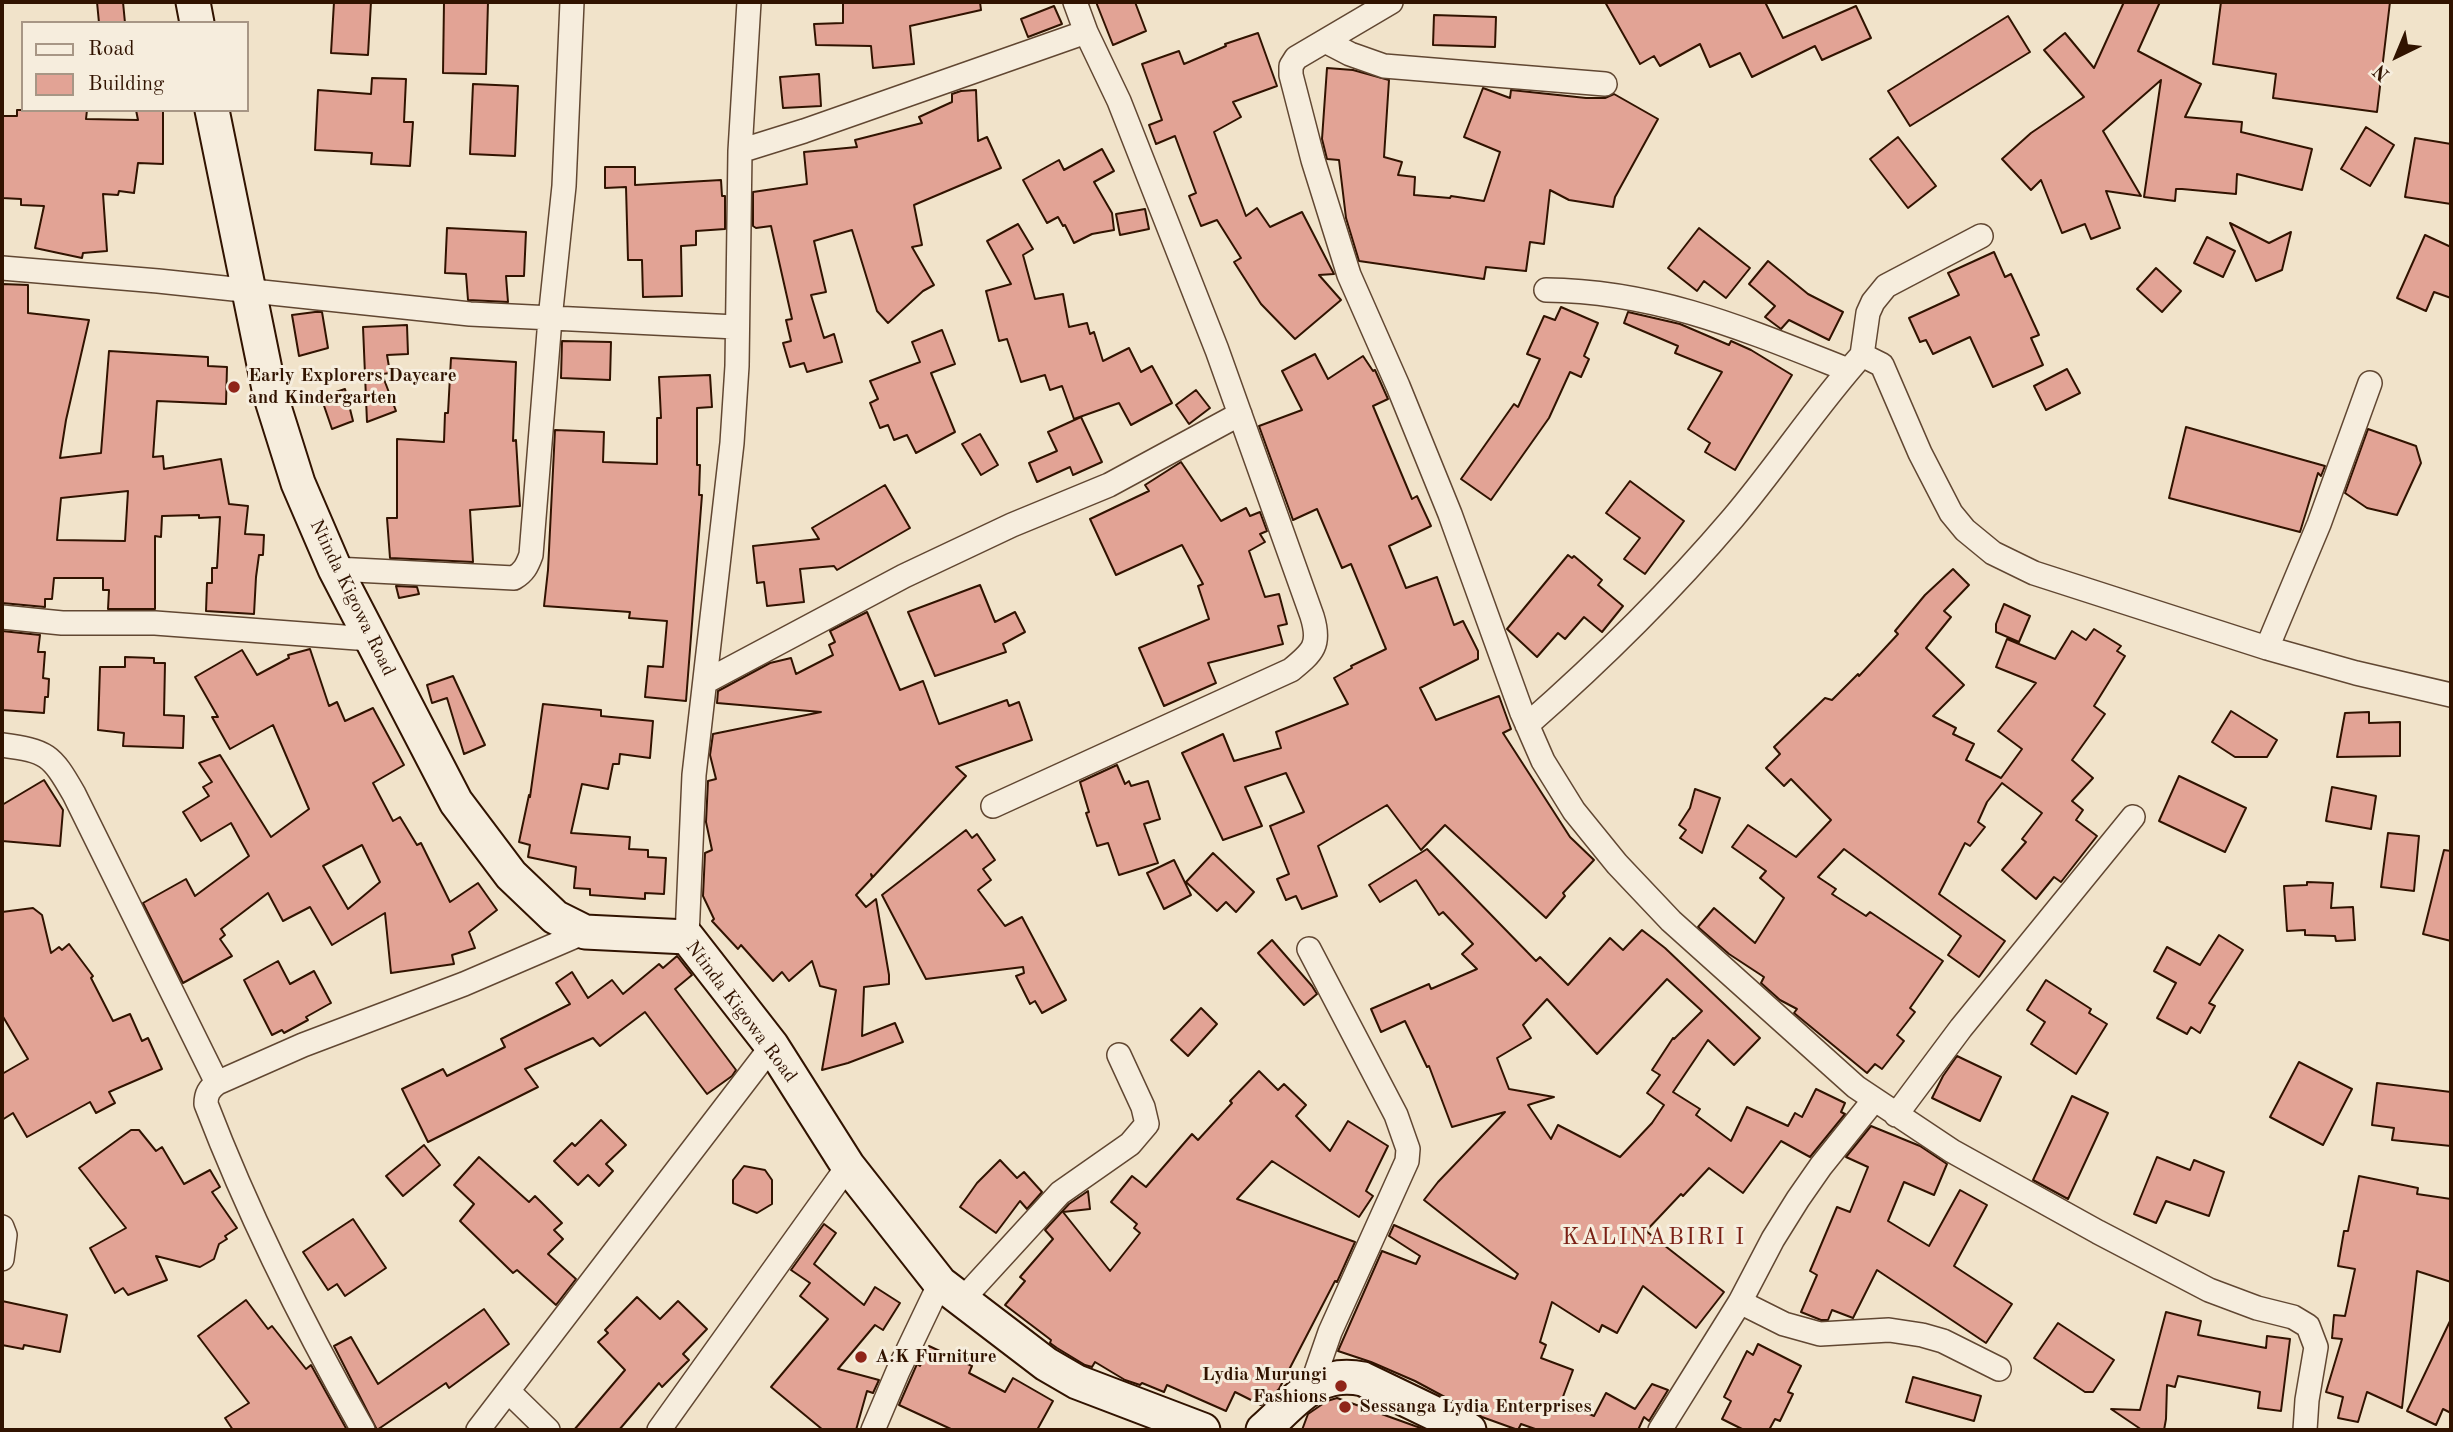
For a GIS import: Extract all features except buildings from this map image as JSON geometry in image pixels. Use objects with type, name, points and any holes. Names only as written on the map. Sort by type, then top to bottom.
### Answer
[{"type":"street","points":[[193,2],[197,21]]},
{"type":"street","points":[[335,569],[514,578],[522,573],[531,555],[564,186],[572,2]]},
{"type":"street","points":[[687,937],[694,775],[732,443],[740,151],[748,2]]},
{"type":"street","points":[[993,806],[1291,670],[1306,658],[1316,644],[1317,631],[1240,414],[1119,101],[1074,2]]},
{"type":"street","points":[[1391,2],[1296,58],[1291,66],[1291,75],[1313,160],[1349,275],[1450,514],[1527,725],[1543,761],[1574,811],[1617,864],[1671,921],[1856,1087],[1874,1100],[1952,1151],[2209,1290],[2256,1308],[2293,1317],[2308,1326],[2316,1347],[2305,1430]]},
{"type":"street","points":[[740,151],[1086,32]]},
{"type":"street","points":[[1325,41],[1350,54],[1384,66],[1605,83]]},
{"type":"street","name":"Ntinda Kigowa Road","points":[[212,112],[270,394],[298,483],[335,569],[370,639],[456,802],[482,837],[511,875],[533,898],[555,916],[585,932],[687,937],[772,1046],[848,1166],[951,1291],[1046,1364],[1077,1382],[1203,1430]]},
{"type":"street","points":[[1527,725],[1585,674],[1733,518],[1855,363],[1868,313],[1886,286],[1981,236]]},
{"type":"street","points":[[2,268],[470,314],[736,327]]},
{"type":"street","points":[[1546,290],[1587,291],[1658,302],[1855,363],[1882,365],[1951,513],[1977,541],[1993,553],[2034,573],[2267,648],[2356,673],[2451,695]]},
{"type":"street","points":[[2267,648],[2319,524],[2370,383]]},
{"type":"street","points":[[705,682],[904,576],[1109,485],[1240,414]]},
{"type":"street","points":[[2,617],[62,623],[155,623],[370,639]]},
{"type":"street","points":[[2,745],[37,751],[50,758],[60,769],[217,1083]]},
{"type":"street","points":[[1896,1115],[1961,1028],[2133,817]]},
{"type":"street","points":[[363,1430],[286,1282],[226,1154],[206,1104],[206,1096],[210,1088],[217,1083],[303,1045],[464,984],[585,932]]},
{"type":"street","points":[[1309,949],[1396,1115],[1408,1149],[1407,1161],[1330,1332],[1311,1387]]},
{"type":"street","points":[[478,1430],[772,1046]]},
{"type":"street","points":[[873,1430],[898,1371],[951,1291],[1060,1193],[1130,1144],[1147,1124],[1143,1107],[1119,1055]]},
{"type":"street","points":[[1660,1430],[1740,1302],[1773,1239],[1798,1199],[1874,1100]]},
{"type":"street","points":[[659,1430],[848,1166]]},
{"type":"street","points":[[2,1227],[5,1235],[2,1259]]},
{"type":"street","points":[[1740,1302],[1784,1324],[1820,1334],[1889,1331],[1922,1335],[1943,1341],[1999,1369]]},
{"type":"street","points":[[1263,1430],[1311,1387],[1326,1379],[1345,1376],[1363,1379],[1469,1430]]},
{"type":"street","points":[[508,1391],[548,1430]]},
{"type":"place","name":"Early Explorers Daycare and Kindergarten","points":[[234,387]]},
{"type":"place","name":"A.K Furniture","points":[[861,1357]]},
{"type":"place","name":"Lydia Murungi Fashions","points":[[1341,1386]]},
{"type":"place","name":"Sessanga Lydia Enterprises","points":[[1345,1407]]},
{"type":"district","name":"KALINABIRI I","points":[[1654,1238]]}]
